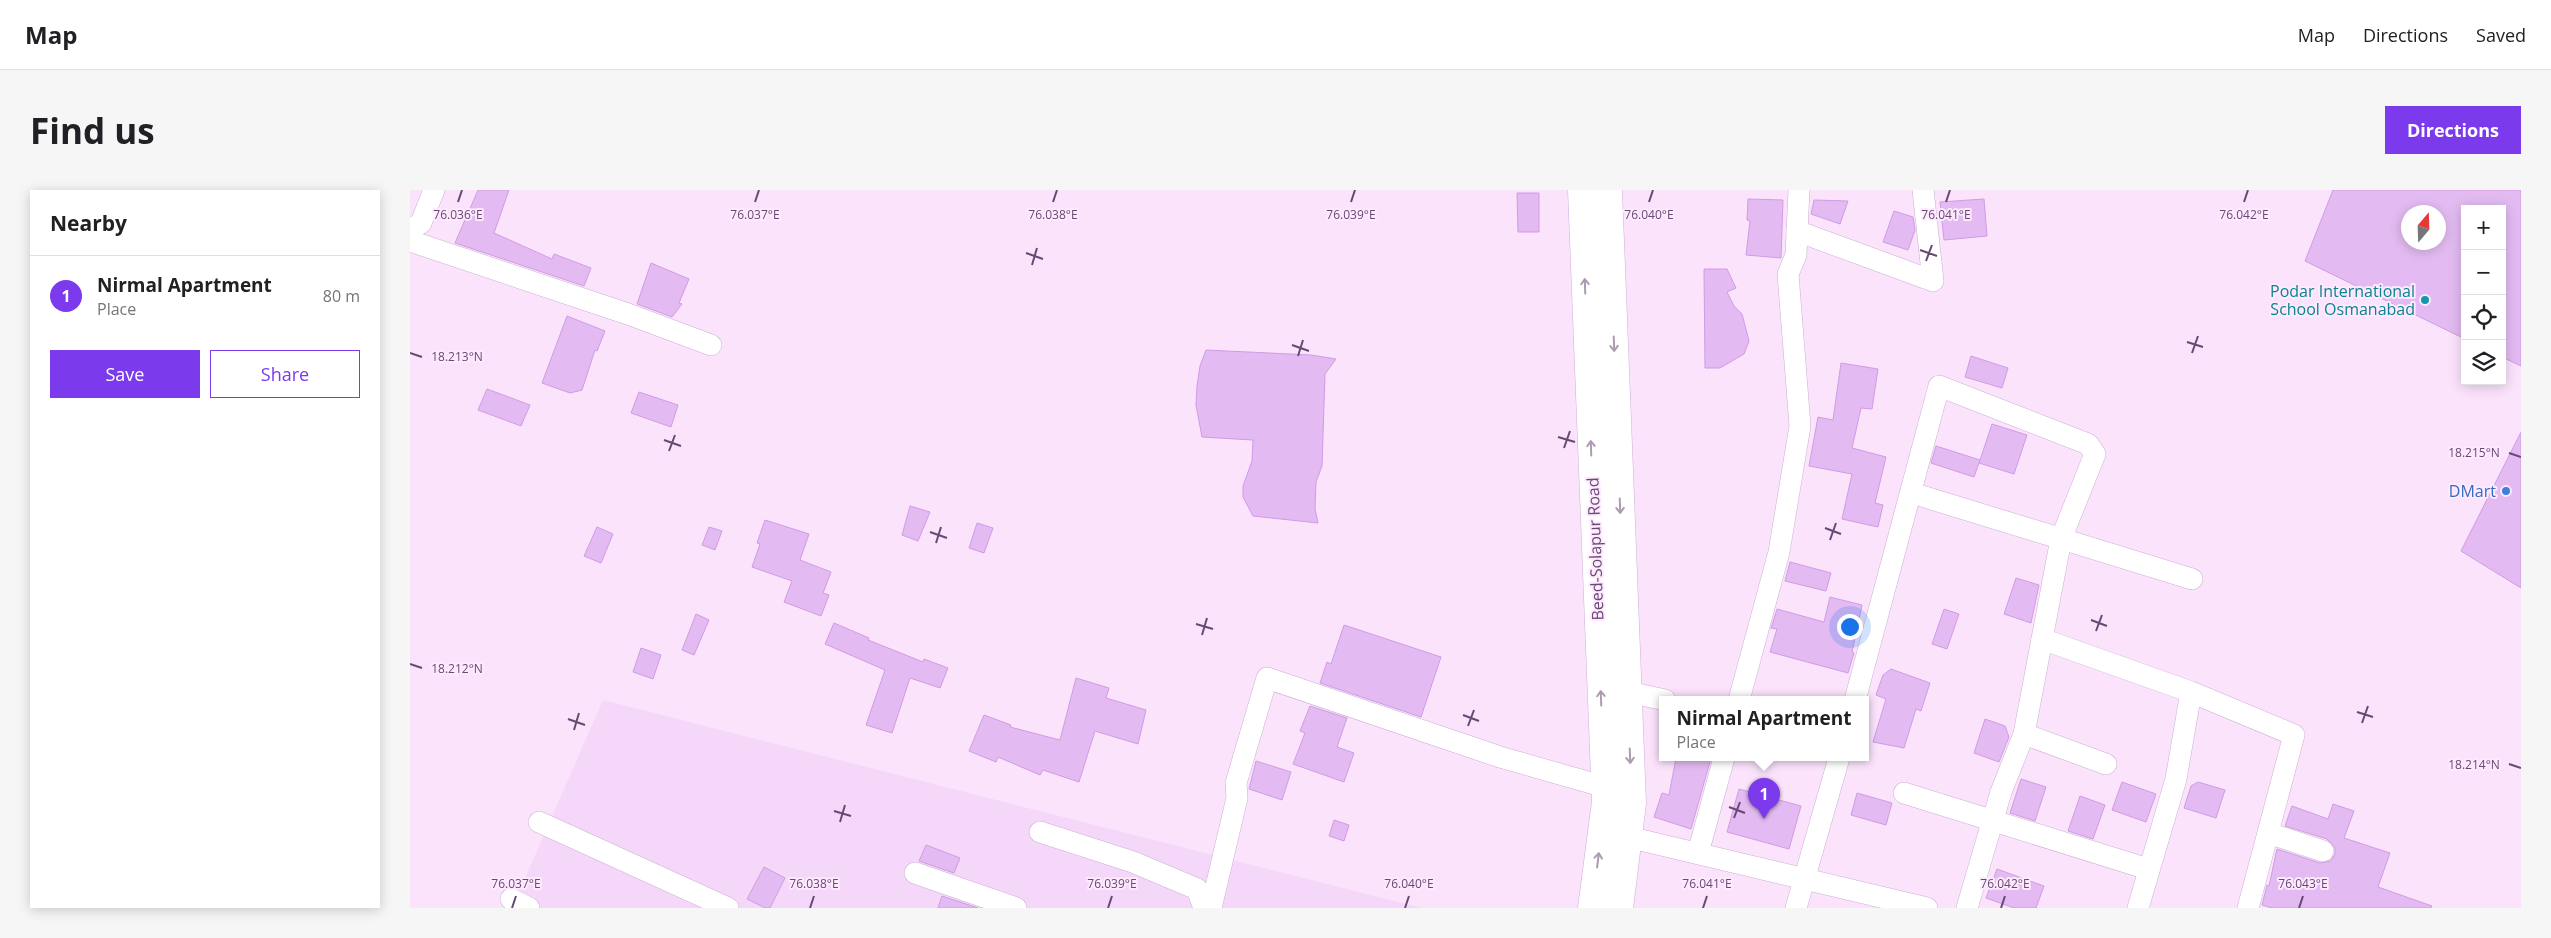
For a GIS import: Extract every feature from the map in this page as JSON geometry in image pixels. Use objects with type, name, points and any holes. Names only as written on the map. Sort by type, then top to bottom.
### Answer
[{"type":"main road","name":"Beed-Solapur Road","points":[[1582,190],[1606,802],[1592,908]]},
{"type":"main road","name":"Beed-Solapur Road","points":[[1608,190],[1632,803],[1619,908]]},
{"type":"street","points":[[410,230],[421,222],[434,190]]},
{"type":"street","points":[[1740,696],[1779,552],[1800,426],[1788,274],[1796,255],[1799,190]]},
{"type":"street","points":[[1797,231],[1933,281],[1923,190]]},
{"type":"street","points":[[410,241],[628,314],[710,345]]},
{"type":"street","points":[[1856,696],[1912,493],[1938,386],[2088,444],[2095,454],[2061,539],[2024,734],[2000,792],[1967,908]]},
{"type":"street","points":[[1912,493],[2192,579]]},
{"type":"street","points":[[2042,639],[2191,692],[2294,735],[2248,908]]},
{"type":"street","points":[[1211,908],[1237,798],[1236,783],[1267,678],[1500,757],[1605,787]]},
{"type":"street","points":[[1628,692],[1659,699]]},
{"type":"street","points":[[2138,908],[2176,779],[2191,692]]},
{"type":"street","points":[[2024,734],[2106,764]]},
{"type":"street","points":[[1698,853],[1723,761]]},
{"type":"street","points":[[1796,908],[1838,761]]},
{"type":"street","points":[[1904,793],[1993,819],[2148,869]]},
{"type":"street","points":[[539,822],[728,908]]},
{"type":"street","points":[[1040,832],[1133,862],[1197,889],[1204,908]]},
{"type":"street","points":[[2268,833],[2323,851]]},
{"type":"street","points":[[1628,837],[1927,908]]},
{"type":"street","points":[[915,873],[1016,908]]},
{"type":"shaded area","points":[[603,700],[1422,908],[512,908]]},
{"type":"building","points":[[478,190],[509,190],[494,233],[552,259],[554,254],[591,268],[584,286],[455,243]]},
{"type":"building","name":"Podar International School Osmanabad","points":[[2333,190],[2521,190],[2521,366],[2506,359],[2506,205],[2461,205],[2461,337],[2305,261]]},
{"type":"building","points":[[1517,193],[1539,193],[1539,232],[1518,232]]},
{"type":"building","points":[[1748,199],[1783,200],[1781,258],[1746,255],[1750,221],[1747,220]]},
{"type":"building","points":[[1984,199],[1987,236],[1944,240],[1940,202]]},
{"type":"building","points":[[1814,200],[1848,201],[1840,224],[1811,214]]},
{"type":"building","points":[[1894,211],[1913,217],[1915,230],[1908,250],[1883,242]]},
{"type":"building","points":[[651,263],[689,279],[679,303],[682,304],[672,317],[637,304]]},
{"type":"building","points":[[1704,269],[1727,269],[1736,288],[1727,292],[1734,306],[1742,314],[1749,341],[1744,354],[1720,368],[1705,368]]},
{"type":"building","points":[[567,316],[605,331],[597,351],[595,350],[582,390],[570,393],[542,383]]},
{"type":"building","points":[[1206,350],[1311,355],[1336,359],[1325,374],[1322,466],[1316,482],[1315,509],[1318,523],[1253,516],[1243,497],[1243,486],[1252,461],[1253,440],[1202,437],[1196,405],[1200,366]]},
{"type":"building","points":[[1971,356],[2008,368],[2002,388],[1965,377]]},
{"type":"building","points":[[1841,363],[1878,369],[1872,409],[1861,408],[1852,448],[1886,457],[1875,503],[1883,505],[1878,527],[1842,519],[1852,474],[1809,466],[1818,417],[1833,420]]},
{"type":"building","points":[[487,389],[530,405],[521,426],[478,410]]},
{"type":"building","points":[[639,392],[678,405],[671,427],[631,413]]},
{"type":"building","points":[[1992,424],[2027,435],[2014,474],[1979,463]]},
{"type":"building","name":"DMart","points":[[2521,432],[2521,588],[2461,551]]},
{"type":"building","points":[[1936,446],[1980,460],[1974,477],[1931,463]]},
{"type":"building","points":[[910,506],[930,512],[918,541],[902,535]]},
{"type":"building","points":[[765,520],[809,534],[800,560],[831,572],[823,593],[829,595],[821,616],[784,602],[792,581],[752,567],[760,544],[757,543]]},
{"type":"building","points":[[977,523],[993,528],[984,553],[969,548]]},
{"type":"building","points":[[597,527],[613,534],[601,563],[584,556]]},
{"type":"building","points":[[709,527],[722,531],[715,550],[702,545]]},
{"type":"building","points":[[1790,562],[1831,573],[1826,591],[1785,581]]},
{"type":"building","points":[[2016,578],[2039,585],[2031,623],[2004,614]]},
{"type":"building","points":[[1830,597],[1862,605],[1852,652],[1854,653],[1848,673],[1770,652],[1777,629],[1771,628],[1777,609],[1824,622]]},
{"type":"building","points":[[1944,609],[1959,614],[1947,649],[1932,644]]},
{"type":"building","points":[[696,614],[709,620],[694,655],[682,650]]},
{"type":"building","points":[[834,623],[869,638],[868,640],[923,662],[924,659],[948,668],[940,688],[910,678],[892,733],[866,725],[885,670],[825,644]]},
{"type":"building","points":[[1344,625],[1441,657],[1421,717],[1320,683],[1327,662],[1331,664]]},
{"type":"building","points":[[641,648],[661,655],[653,679],[633,672]]},
{"type":"building","points":[[1891,669],[1930,683],[1921,711],[1916,709],[1904,748],[1873,742],[1886,699],[1876,695],[1883,675]]},
{"type":"building","points":[[1076,678],[1109,688],[1106,698],[1146,710],[1138,744],[1095,731],[1079,782],[1043,770],[1040,775],[998,757],[996,762],[969,751],[984,715],[1011,725],[1010,727],[1060,740]]},
{"type":"building","points":[[1310,706],[1347,718],[1337,747],[1354,753],[1344,782],[1293,764],[1305,733],[1300,731]]},
{"type":"building","points":[[1985,719],[2005,726],[2009,737],[1999,762],[1974,753]]},
{"type":"building","points":[[1256,761],[1291,772],[1282,800],[1249,789]]},
{"type":"building","points":[[1675,761],[1710,761],[1691,829],[1654,817],[1662,793],[1669,795]]},
{"type":"building","points":[[2021,779],[2046,787],[2035,821],[2010,813]]},
{"type":"building","points":[[2122,782],[2156,794],[2146,822],[2112,810]]},
{"type":"building","points":[[2198,782],[2225,790],[2216,818],[2184,808],[2191,786]]},
{"type":"building","points":[[1739,789],[1801,806],[1789,849],[1727,832]]},
{"type":"building","points":[[1857,793],[1892,803],[1886,825],[1851,815]]},
{"type":"building","points":[[2080,796],[2105,805],[2093,839],[2068,831]]},
{"type":"building","points":[[2333,804],[2354,811],[2344,838],[2390,853],[2378,887],[2432,906],[2431,908],[2272,908],[2262,905],[2267,885],[2269,886],[2277,849],[2320,863],[2331,861],[2335,854],[2335,848],[2327,839],[2285,826],[2292,806],[2328,819]]},
{"type":"building","points":[[1334,820],[1349,825],[1344,841],[1329,836]]},
{"type":"building","points":[[926,845],[960,858],[954,873],[919,861]]},
{"type":"building","points":[[764,867],[785,878],[770,908],[765,908],[747,899]]},
{"type":"building","points":[[1997,869],[2044,886],[2036,908],[2014,908],[1986,898]]},
{"type":"building","points":[[942,896],[978,908],[938,908]]},
{"type":"place","name":"Podar International School Osmanabad","points":[[2425,300]]},
{"type":"place","name":"DMart","points":[[2506,491]]},
{"type":"place","name":"Nirmal Apartment","points":[[1764,819]]}]
